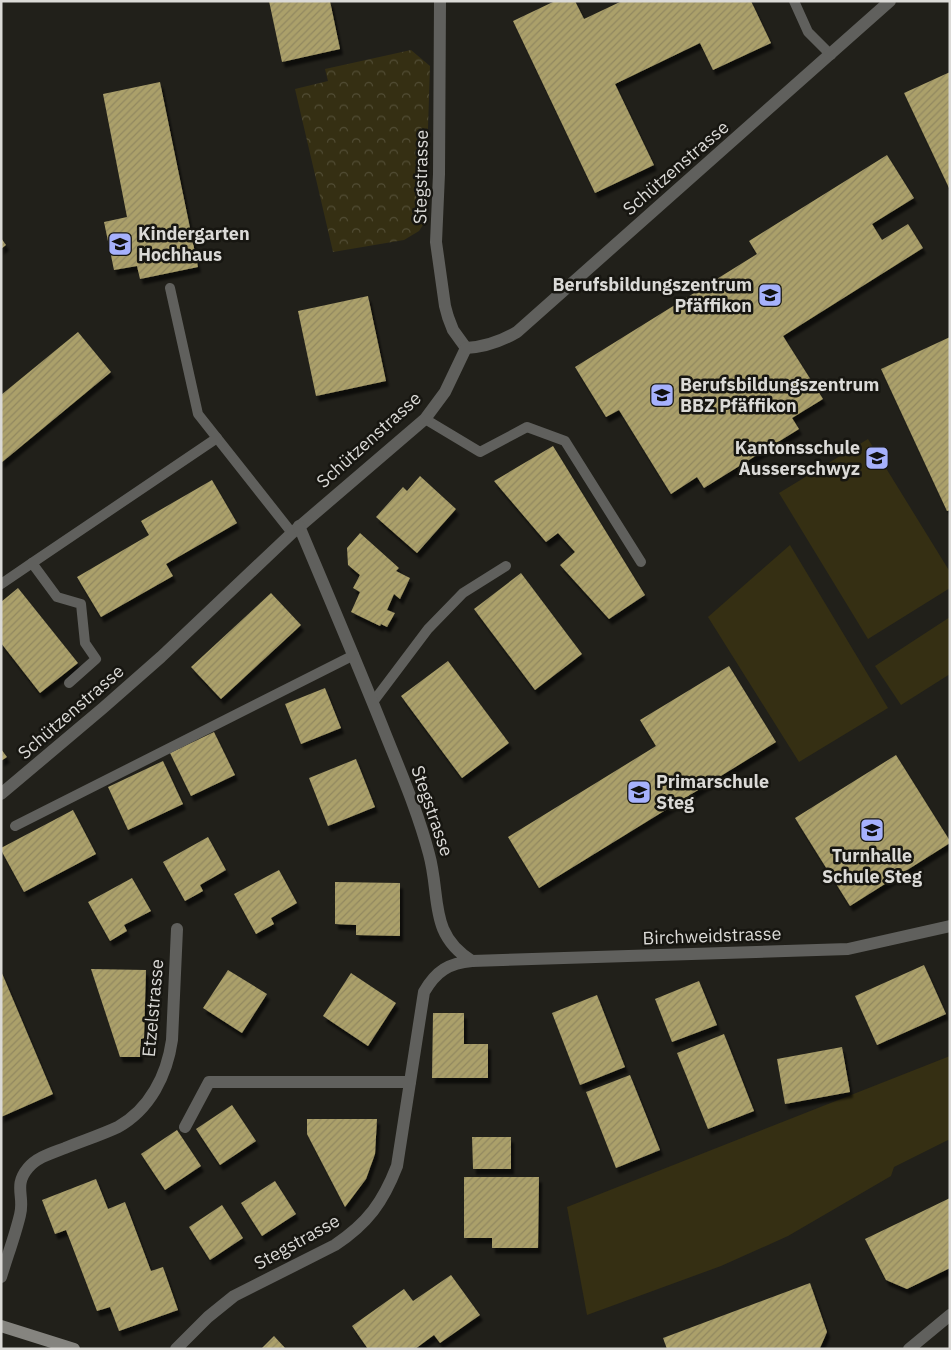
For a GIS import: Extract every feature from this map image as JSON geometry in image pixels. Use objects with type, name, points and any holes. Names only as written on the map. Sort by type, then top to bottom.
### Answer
[{"type":"street","name":"Stegstrasse","points":[[440,1],[439,174],[436,242],[446,312],[453,330],[466,348]]},
{"type":"street","name":"Schützenstrasse","points":[[1,794],[161,657],[295,530],[425,419],[445,392],[466,348],[492,344],[517,332],[890,1]]},
{"type":"street","name":"Stegstrasse","points":[[295,530],[354,655],[421,824],[432,864],[441,924],[452,945],[472,961]]},
{"type":"street","name":"Birchweidstrasse","points":[[472,961],[848,949],[950,926]]},
{"type":"street","name":"Etzelstrasse","points":[[1,1277],[21,1212],[20,1183],[29,1167],[43,1157],[118,1127],[145,1104],[156,1090],[164,1074],[172,1040],[177,929]]},
{"type":"street","name":"Stegstrasse","points":[[176,1349],[208,1317],[234,1296],[335,1245],[364,1222],[382,1198],[397,1166],[424,992],[432,979],[443,969],[452,964],[472,961]]},
{"type":"street","points":[[185,1127],[209,1082],[410,1082]]},
{"type":"street","points":[[909,1349],[950,1315]]},
{"type":"street","points":[[1,1326],[74,1349]]},
{"type":"lane","points":[[794,1],[808,32],[831,55]]},
{"type":"lane","points":[[170,288],[198,414],[295,530]]},
{"type":"lane","points":[[425,419],[480,452],[527,427],[565,441],[641,562]]},
{"type":"lane","points":[[1,584],[217,438]]},
{"type":"lane","points":[[32,563],[56,597],[81,604],[85,642],[96,659],[68,683]]},
{"type":"lane","points":[[373,702],[428,628],[463,593],[506,566]]},
{"type":"lane","points":[[15,826],[354,655]]},
{"type":"green space","points":[[411,50],[430,66],[425,222],[419,231],[404,240],[333,252],[295,89],[328,81],[325,69]]},
{"type":"green space","points":[[868,439],[950,572],[950,588],[868,639],[779,493]]},
{"type":"green space","points":[[790,545],[888,708],[799,762],[708,617]]},
{"type":"green space","points":[[950,617],[950,674],[901,705],[875,666]]},
{"type":"green space","points":[[950,1056],[950,1141],[948,1140],[894,1167],[891,1176],[788,1236],[721,1266],[587,1315],[567,1207]]},
{"type":"building","points":[[269,1],[330,1],[340,49],[282,62]]},
{"type":"building","points":[[555,1],[575,1],[584,19],[622,1],[751,1],[771,43],[713,70],[700,43],[615,84],[654,165],[595,193],[513,21]]},
{"type":"building","points":[[950,72],[950,190],[904,93]]},
{"type":"building","points":[[160,82],[198,267],[140,279],[137,266],[114,270],[104,222],[127,217],[103,94]]},
{"type":"building","name":"Berufsbildungszentrum Pfäffikon","points":[[887,155],[914,198],[872,224],[882,240],[908,224],[923,248],[783,336],[823,399],[792,418],[799,429],[704,488],[697,477],[671,494],[619,410],[606,417],[575,367],[757,254],[749,241]]},
{"type":"building","points":[[1,238],[6,245],[1,249]]},
{"type":"building","points":[[368,296],[386,381],[316,396],[298,311]]},
{"type":"building","points":[[78,332],[111,372],[1,463],[1,395]]},
{"type":"building","points":[[950,337],[950,510],[947,511],[881,369]]},
{"type":"building","points":[[553,446],[645,595],[609,619],[560,565],[575,552],[558,533],[546,542],[494,481]]},
{"type":"building","points":[[420,476],[456,509],[417,553],[376,517],[403,487],[407,491]]},
{"type":"building","points":[[212,480],[237,523],[166,564],[173,576],[101,617],[77,577],[149,535],[141,521]]},
{"type":"building","points":[[360,533],[399,568],[396,571],[410,578],[400,599],[394,594],[387,610],[395,613],[387,627],[381,624],[380,626],[351,612],[360,592],[353,588],[360,575],[348,565],[347,548]]},
{"type":"building","points":[[521,573],[582,654],[535,690],[474,609]]},
{"type":"building","points":[[18,588],[78,663],[40,693],[1,643],[1,602]]},
{"type":"building","points":[[271,593],[301,625],[221,699],[191,667]]},
{"type":"building","points":[[448,661],[509,743],[462,778],[401,696]]},
{"type":"building","name":"Primarschule Steg","points":[[729,666],[776,742],[539,888],[508,837],[656,746],[640,720]]},
{"type":"building","points":[[325,688],[341,728],[301,744],[285,704]]},
{"type":"building","points":[[214,732],[235,775],[191,796],[170,753]]},
{"type":"building","points":[[1,749],[7,757],[1,761]]},
{"type":"building","name":"Turnhalle Schule Steg","points":[[896,755],[950,843],[850,906],[795,818]]},
{"type":"building","points":[[356,759],[375,807],[328,826],[309,778]]},
{"type":"building","points":[[163,761],[183,804],[128,830],[108,787]]},
{"type":"building","points":[[73,810],[96,854],[24,892],[1,848]]},
{"type":"building","points":[[208,837],[226,870],[200,885],[203,891],[185,901],[163,862]]},
{"type":"building","points":[[279,870],[297,903],[271,918],[274,924],[256,934],[234,894]]},
{"type":"building","points":[[132,878],[151,911],[124,925],[127,931],[110,941],[88,902]]},
{"type":"building","points":[[335,882],[400,883],[400,936],[356,935],[356,925],[335,924]]},
{"type":"building","points":[[924,965],[946,1014],[877,1045],[855,996]]},
{"type":"building","points":[[91,969],[146,970],[144,1038],[141,1039],[140,1057],[120,1057]]},
{"type":"building","points":[[228,970],[267,994],[242,1033],[203,1008]]},
{"type":"building","points":[[1,971],[53,1094],[1,1117]]},
{"type":"building","points":[[351,973],[396,1003],[368,1046],[323,1016]]},
{"type":"building","points":[[699,981],[717,1025],[672,1042],[655,999]]},
{"type":"building","points":[[597,995],[625,1067],[580,1085],[552,1013]]},
{"type":"building","points":[[433,1013],[464,1013],[464,1044],[488,1044],[488,1078],[432,1078]]},
{"type":"building","points":[[724,1034],[754,1111],[708,1129],[677,1053]]},
{"type":"building","points":[[842,1047],[850,1092],[785,1104],[777,1059]]},
{"type":"building","points":[[630,1075],[660,1150],[616,1168],[586,1092]]},
{"type":"building","points":[[232,1105],[256,1141],[220,1165],[196,1129]]},
{"type":"building","points":[[307,1119],[377,1119],[375,1154],[366,1179],[345,1207],[307,1134]]},
{"type":"building","points":[[177,1130],[201,1166],[165,1190],[141,1154]]},
{"type":"building","points":[[472,1137],[511,1137],[511,1169],[473,1169]]},
{"type":"building","points":[[464,1177],[539,1177],[538,1248],[492,1248],[492,1238],[464,1238]]},
{"type":"building","points":[[96,1179],[108,1209],[125,1202],[151,1271],[163,1267],[178,1310],[119,1331],[110,1307],[97,1311],[66,1230],[55,1234],[42,1200]]},
{"type":"building","points":[[275,1181],[296,1214],[262,1236],[241,1203]]},
{"type":"building","points":[[950,1198],[950,1268],[907,1289],[886,1280],[865,1239]]},
{"type":"building","points":[[222,1205],[243,1238],[210,1260],[189,1227]]},
{"type":"building","points":[[451,1275],[480,1315],[440,1343],[434,1335],[415,1349],[368,1349],[352,1326],[404,1289],[413,1301]]},
{"type":"building","points":[[810,1283],[827,1332],[820,1348],[667,1349],[663,1338]]},
{"type":"building","points":[[274,1336],[286,1349],[261,1349]]},
{"type":"place","name":"Kindergarten Hochhaus","points":[[120,244]]},
{"type":"place","name":"Berufsbildungszentrum Pfäffikon","points":[[770,295]]},
{"type":"place","name":"Berufsbildungszentrum BBZ Pfäffikon","points":[[662,395]]},
{"type":"place","name":"Kantonsschule Ausserschwyz","points":[[877,458]]},
{"type":"place","name":"Primarschule Steg","points":[[639,792]]},
{"type":"place","name":"Turnhalle Schule Steg","points":[[872,830]]}]
